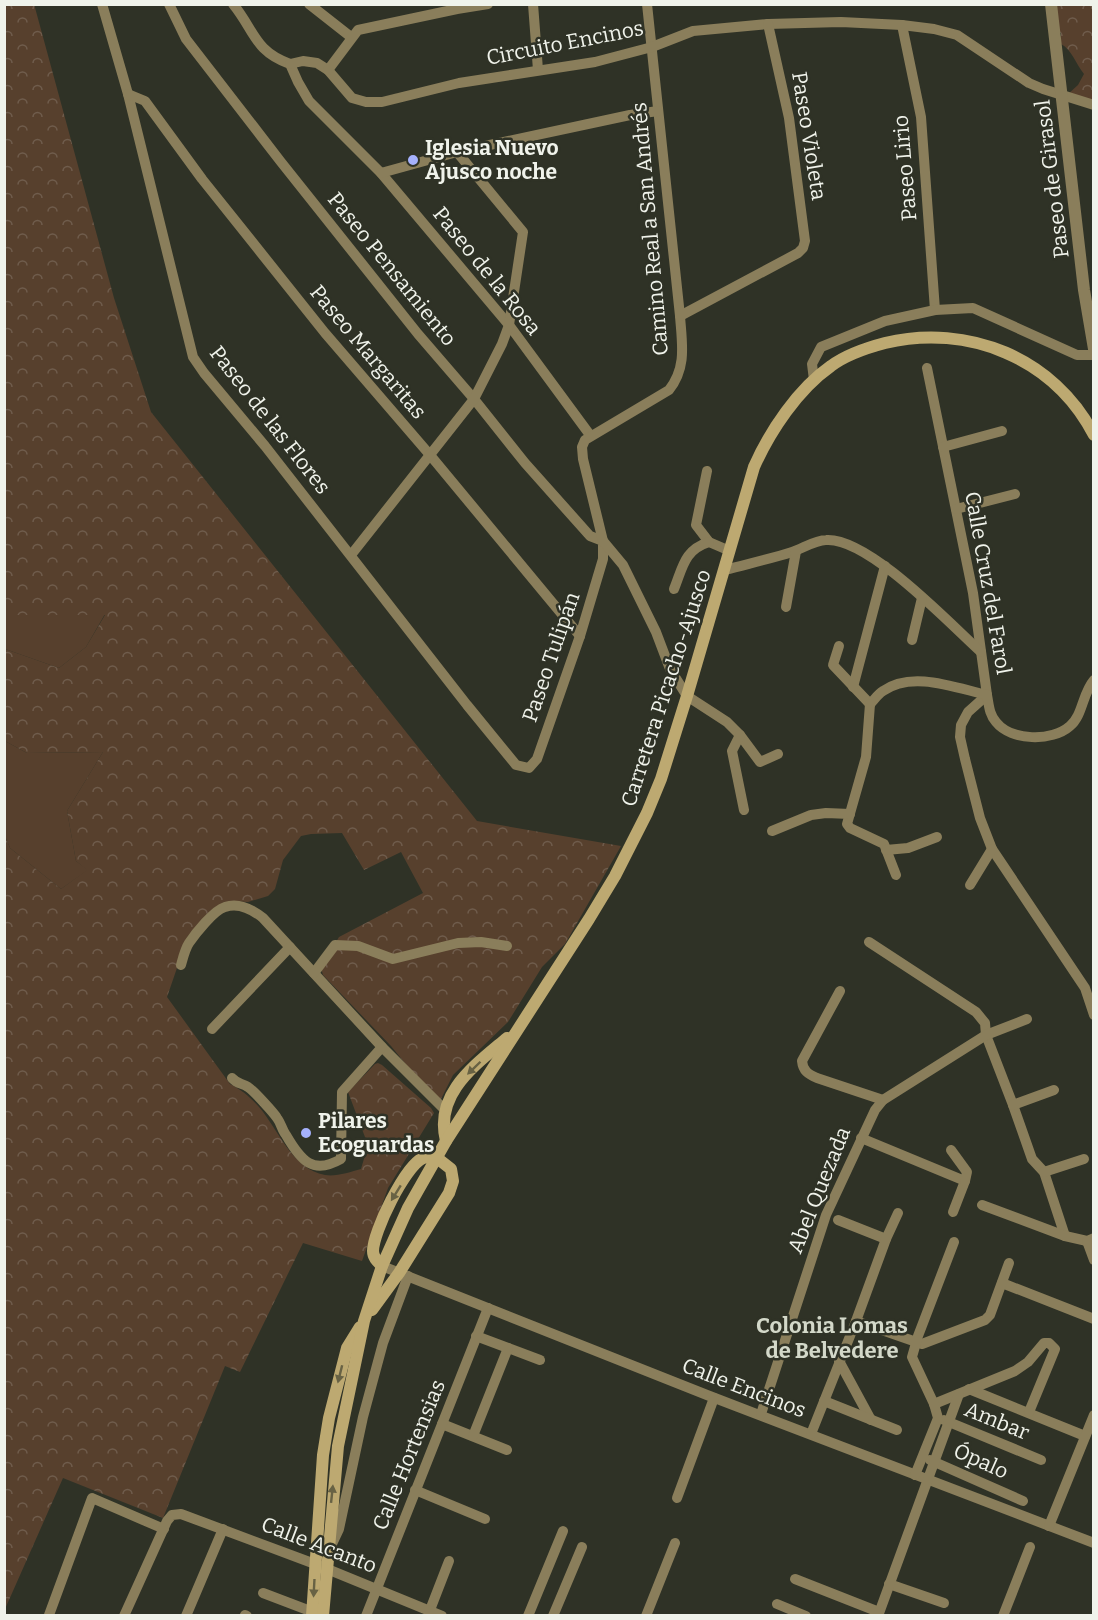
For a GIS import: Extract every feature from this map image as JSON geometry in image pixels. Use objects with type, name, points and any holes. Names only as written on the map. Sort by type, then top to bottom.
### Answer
[{"type":"main road","name":"Carretera Picacho-Ajusco","points":[[321,1566],[327,1554],[338,1446],[364,1321],[382,1266],[408,1208],[446,1141],[589,919],[634,841],[661,780],[754,467],[766,441],[780,419],[814,380],[830,366],[862,349],[898,340],[955,338],[990,346],[1026,363],[1043,375],[1071,402],[1094,435]]},
{"type":"main road","points":[[446,1141],[443,1119],[450,1096],[462,1080],[518,1029]]},
{"type":"main road","points":[[364,1321],[403,1275],[450,1193],[453,1181],[451,1169],[437,1158],[423,1158],[411,1169],[392,1198],[382,1219],[373,1252],[376,1261],[382,1266]]},
{"type":"main road","name":"Carretera Picacho-Ajusco","points":[[316,1614],[321,1566],[323,1455],[329,1418],[347,1348],[364,1321]]},
{"type":"street","name":"Paseo de las Flores","points":[[102,4],[128,94],[194,357],[204,373],[265,446],[516,765]]},
{"type":"street","name":"Paseo Pensamiento","points":[[169,4],[186,39],[280,162],[418,334],[525,463],[590,536],[603,541]]},
{"type":"street","points":[[309,4],[351,37]]},
{"type":"street","points":[[234,5],[264,51],[290,64],[303,61],[317,63],[328,70],[358,30],[488,4]]},
{"type":"street","points":[[532,4],[538,70]]},
{"type":"street","name":"Camino Real a San Andrés","points":[[590,435],[650,403],[669,390],[678,379],[682,363],[680,316],[647,4]]},
{"type":"street","name":"Paseo de Girasol","points":[[1051,4],[1084,290],[1094,349]]},
{"type":"street","name":"Circuito Encinos","points":[[328,70],[352,98],[366,102],[382,102],[459,83],[595,62],[652,47],[693,31],[768,24],[841,22],[902,25],[957,35],[1029,83],[1094,105]]},
{"type":"street","name":"Paseo Violeta","points":[[680,316],[798,253],[803,248],[804,230],[789,118],[768,24]]},
{"type":"street","name":"Paseo Lirio","points":[[902,25],[921,117],[935,310]]},
{"type":"street","name":"Paseo de la Rosa","points":[[290,64],[309,101],[381,173],[509,325],[590,435]]},
{"type":"street","name":"Paseo Margaritas","points":[[128,94],[145,101],[202,179],[325,333],[580,636]]},
{"type":"street","points":[[381,173],[457,152],[619,117],[658,111]]},
{"type":"street","points":[[351,555],[474,399],[509,325],[523,232],[457,152]]},
{"type":"street","points":[[1084,290],[1094,299]]},
{"type":"street","points":[[814,380],[812,364],[821,347],[885,321],[935,310],[973,308],[1077,355],[1094,355]]},
{"type":"street","name":"Calle Cruz del Farol","points":[[927,368],[973,593],[987,695],[968,712],[961,725],[960,737],[980,818],[992,849],[1085,988],[1094,1014]]},
{"type":"street","points":[[943,447],[1002,431]]},
{"type":"street","points":[[590,435],[582,447],[583,459],[603,541],[623,565],[656,632],[670,669],[687,696],[726,722],[740,735],[760,762],[778,754]]},
{"type":"street","points":[[707,471],[696,525],[709,542],[730,551]]},
{"type":"street","points":[[956,509],[1015,494]]},
{"type":"street","points":[[725,570],[796,551],[825,540],[846,542],[885,566],[981,652]]},
{"type":"street","name":"Paseo Tulipán","points":[[516,765],[529,768],[537,759],[580,636],[603,558],[603,541]]},
{"type":"street","points":[[674,589],[690,552],[697,546],[709,542]]},
{"type":"street","points":[[786,607],[796,551]]},
{"type":"street","points":[[853,687],[885,566]]},
{"type":"street","points":[[912,640],[922,598]]},
{"type":"street","points":[[839,646],[833,665],[870,704]]},
{"type":"street","points":[[897,875],[884,844],[850,828],[847,824],[866,757],[870,704],[883,691],[893,685],[917,680],[987,695],[990,712],[996,723],[1005,729],[1024,735],[1048,736],[1071,726],[1086,692],[1094,681]]},
{"type":"street","points":[[740,735],[732,751],[744,810]]},
{"type":"street","points":[[772,831],[811,814],[850,814]]},
{"type":"street","points":[[886,850],[908,848],[937,837]]},
{"type":"street","points":[[970,885],[992,849]]},
{"type":"street","points":[[181,965],[188,945],[210,918],[223,907],[236,905],[252,910],[263,918],[382,1047],[445,1110]]},
{"type":"street","points":[[314,973],[335,945],[357,946],[393,959],[458,943],[481,942],[507,946]]},
{"type":"street","points":[[869,942],[976,1012],[985,1023],[986,1035],[1014,1105],[1032,1159],[1044,1172],[1065,1236]]},
{"type":"street","points":[[212,1029],[290,947]]},
{"type":"street","points":[[840,991],[802,1061],[803,1068],[817,1078],[883,1100]]},
{"type":"street","name":"Abel Quezada","points":[[760,1414],[826,1215],[875,1110],[883,1100],[986,1035],[1027,1019]]},
{"type":"street","points":[[232,1078],[236,1083],[249,1087],[278,1118],[285,1135],[302,1158],[316,1167],[328,1167],[341,1159],[342,1092],[382,1047]]},
{"type":"street","points":[[1014,1105],[1054,1090]]},
{"type":"street","points":[[861,1138],[965,1181]]},
{"type":"street","points":[[951,1150],[967,1172],[953,1212]]},
{"type":"street","points":[[1044,1172],[1084,1159]]},
{"type":"street","points":[[982,1205],[1065,1236],[1090,1239],[1094,1260]]},
{"type":"street","points":[[813,1429],[886,1239],[898,1214]]},
{"type":"street","points":[[838,1220],[886,1239]]},
{"type":"street","points":[[915,1475],[938,1418],[934,1404],[912,1358],[954,1242]]},
{"type":"street","points":[[856,1321],[922,1344],[985,1320],[990,1315],[1009,1263]]},
{"type":"street","name":"Calle Encinos","points":[[382,1266],[714,1398],[813,1429],[915,1475],[1050,1521],[1094,1543]]},
{"type":"street","points":[[327,1554],[339,1529],[363,1417],[403,1275]]},
{"type":"street","points":[[1002,1283],[1094,1319]]},
{"type":"street","name":"Calle Hortensias","points":[[366,1616],[488,1308]]},
{"type":"street","points":[[477,1336],[540,1360]]},
{"type":"street","points":[[934,1404],[1015,1371],[1028,1362],[1044,1342],[1049,1343],[1054,1349],[1029,1412]]},
{"type":"street","points":[[474,1436],[508,1348]]},
{"type":"street","points":[[839,1361],[871,1420]]},
{"type":"street","points":[[964,1392],[1029,1412],[1085,1436]]},
{"type":"street","points":[[795,1579],[878,1614],[950,1422],[964,1392]]},
{"type":"street","points":[[677,1498],[714,1398]]},
{"type":"street","points":[[824,1401],[897,1430]]},
{"type":"street","points":[[1050,1521],[1094,1415]]},
{"type":"street","name":"Ambar","points":[[938,1418],[1041,1460]]},
{"type":"street","points":[[442,1424],[507,1449]]},
{"type":"street","name":"Ópalo","points":[[922,1457],[1023,1501]]},
{"type":"street","points":[[415,1490],[485,1519]]},
{"type":"street","points":[[49,1615],[92,1498],[164,1529],[124,1616]]},
{"type":"street","name":"Calle Acanto","points":[[164,1529],[172,1515],[181,1514],[321,1566],[442,1616]]},
{"type":"street","points":[[186,1616],[222,1529]]},
{"type":"street","points":[[528,1616],[563,1531]]},
{"type":"street","points":[[646,1616],[675,1543]]},
{"type":"street","points":[[554,1616],[582,1547]]},
{"type":"street","points":[[1003,1616],[1030,1547]]},
{"type":"street","points":[[429,1610],[449,1561]]},
{"type":"street","points":[[889,1584],[944,1603]]},
{"type":"street","points":[[263,1593],[316,1614]]},
{"type":"street","points":[[777,1604],[806,1616]]},
{"type":"green space","points":[[34,4],[114,298],[151,412],[477,821],[621,846],[565,944],[542,967],[508,1022],[453,1075],[441,1099],[426,1089],[391,1046],[323,975],[321,968],[339,937],[423,893],[401,852],[364,870],[342,833],[301,836],[283,860],[275,889],[268,896],[248,902],[231,901],[214,908],[188,936],[167,997],[230,1084],[246,1094],[259,1107],[287,1147],[303,1165],[325,1175],[343,1174],[361,1169],[368,1145],[348,1092],[375,1064],[382,1065],[434,1113],[388,1188],[362,1261],[303,1243],[240,1372],[225,1366],[163,1518],[63,1478],[5,1609],[5,836],[10,848],[61,889],[87,870],[76,861],[67,811],[103,752],[27,753],[5,741],[5,649],[59,668],[86,647],[105,615],[5,615],[4,5]]},
{"type":"green space","points":[[1047,5],[1093,5],[1093,107],[1067,95],[1078,85],[1084,74],[1071,53],[1061,44],[1061,33],[1049,24]]},
{"type":"green space","points":[[105,614],[86,647],[59,668],[5,649],[4,615]]},
{"type":"green space","points":[[5,741],[27,753],[103,752],[67,811],[76,861],[88,870],[61,889],[10,848],[5,836]]},
{"type":"place","name":"Iglesia Nuevo Ajusco noche","points":[[413,160]]},
{"type":"place","name":"Pilares Ecoguardas","points":[[306,1133]]},
{"type":"district","name":"Colonia Lomas de Belvedere","points":[[832,1338]]}]
